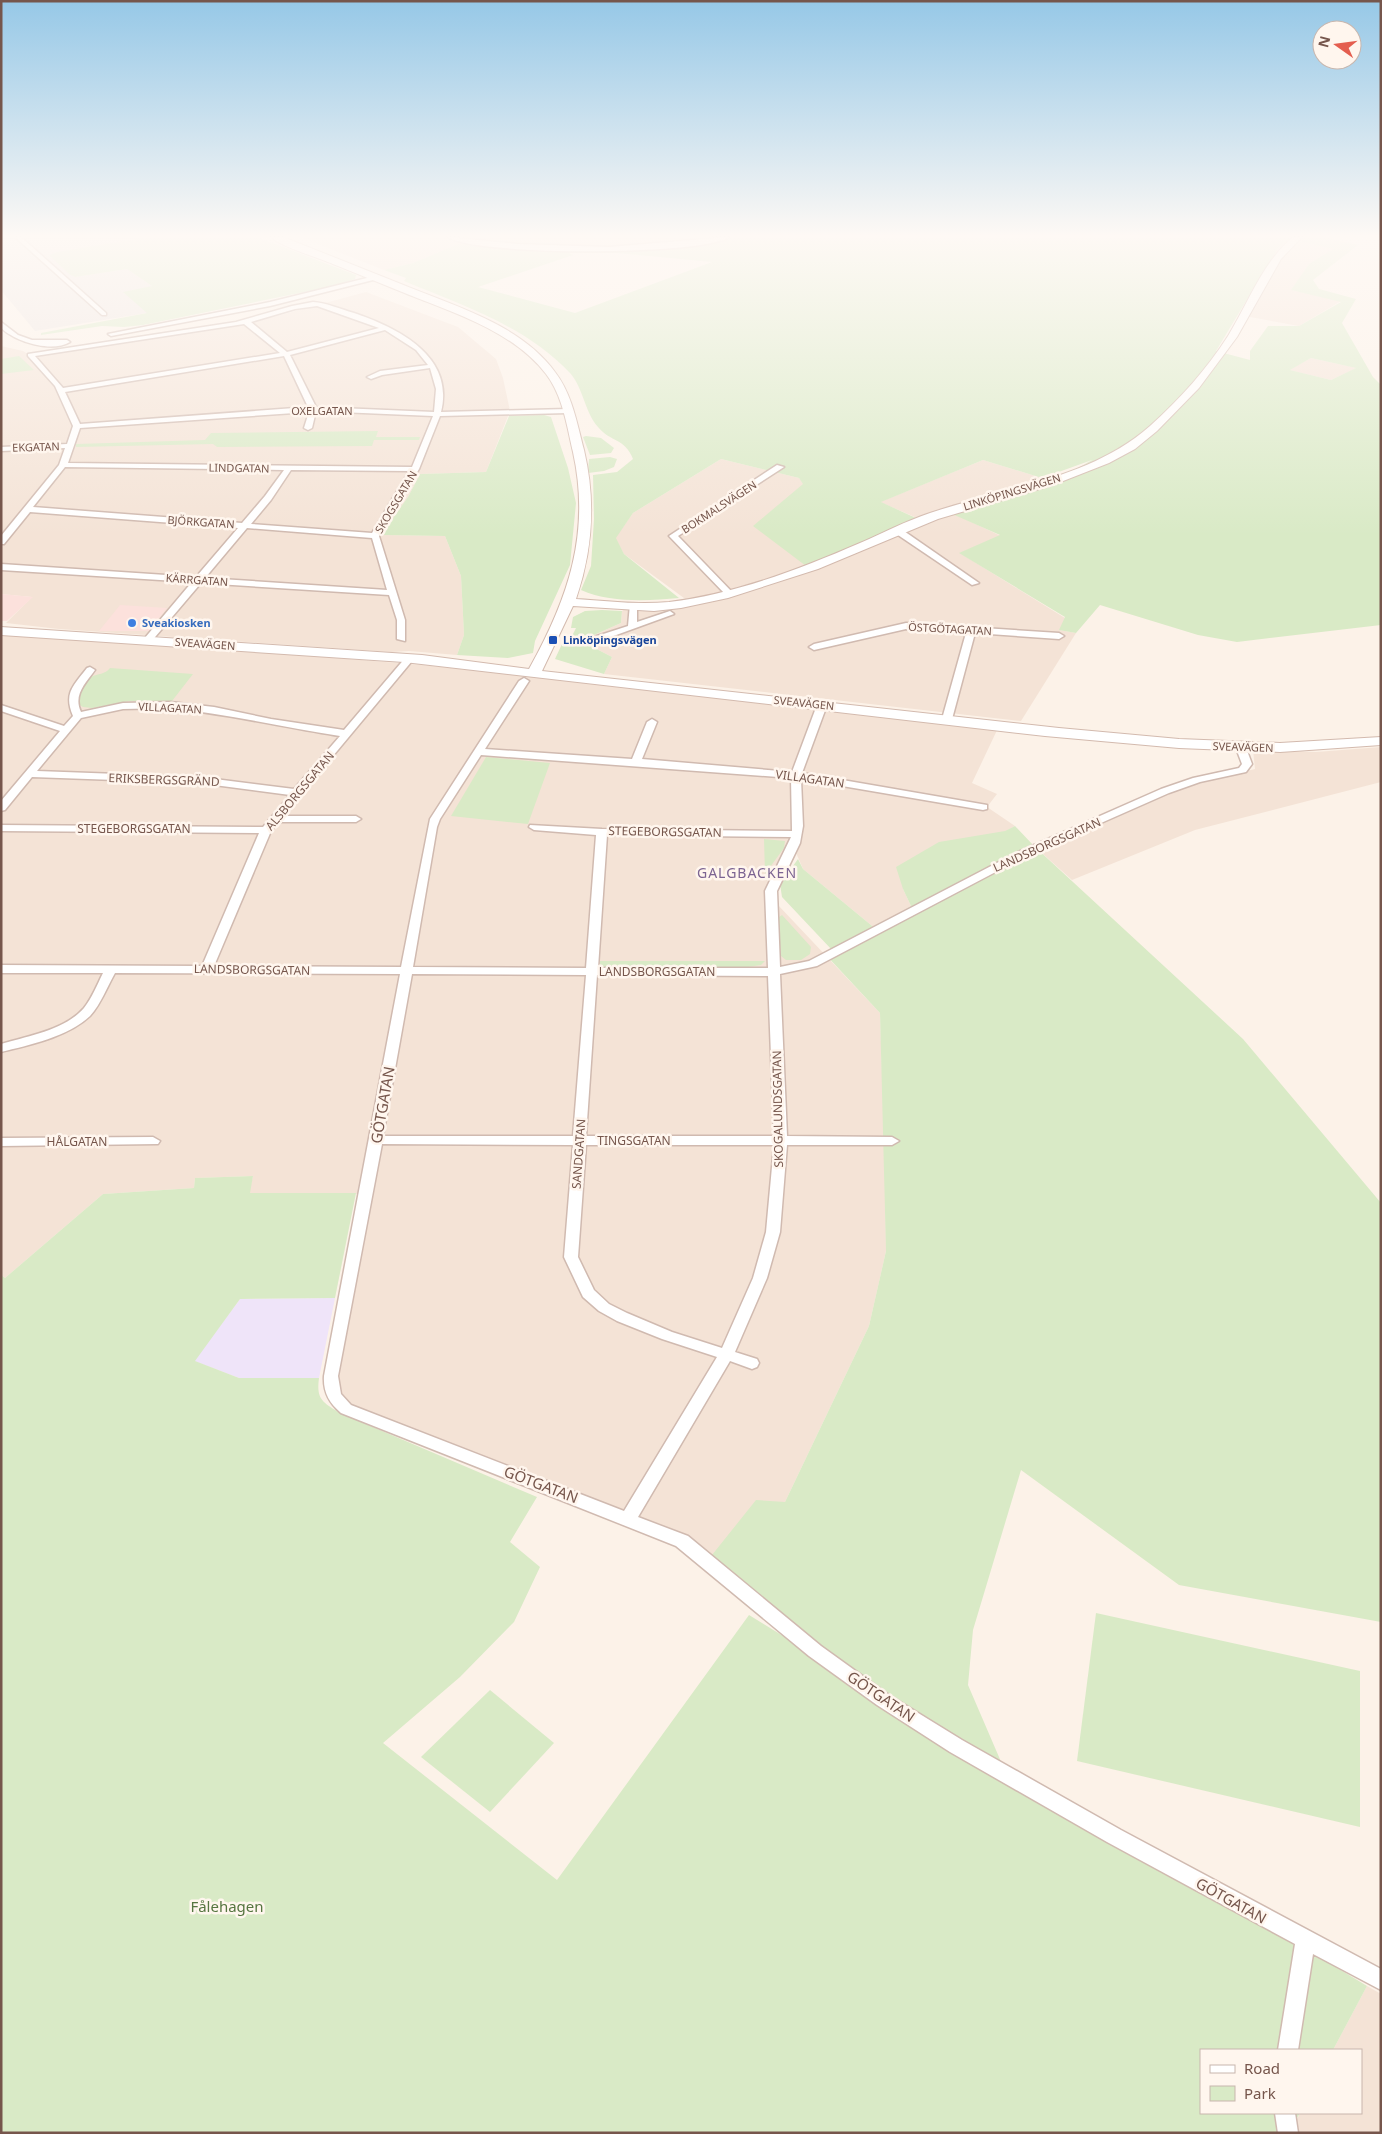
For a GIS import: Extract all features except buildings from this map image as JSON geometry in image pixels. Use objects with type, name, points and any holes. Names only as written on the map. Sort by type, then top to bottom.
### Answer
[{"type":"main road","points":[[507,337],[525,349],[550,372],[564,397],[584,477],[587,513],[583,554],[569,602],[558,631],[532,674]]},
{"type":"main road","name":"LINKÖPINGSVÄGEN","points":[[569,602],[633,606],[679,605],[729,593],[826,561],[932,517],[1081,470],[1115,455],[1140,440],[1172,410],[1221,353],[1231,337]]},
{"type":"main road","name":"SVEAVÄGEN","points":[[1,631],[409,659],[532,674],[947,718],[1055,733],[1241,748],[1309,747],[1381,741]]},
{"type":"street","points":[[16,337],[20,340],[55,343],[92,337]]},
{"type":"street","points":[[1,542],[63,465],[77,426],[61,390],[30,355],[154,337]]},
{"type":"street","points":[[264,337],[286,354],[313,410],[308,428]]},
{"type":"street","points":[[61,390],[286,354],[352,337]]},
{"type":"street","name":"SKOGSGATAN","points":[[399,337],[413,345],[433,366],[440,388],[436,414],[415,469],[375,536],[403,630],[402,639]]},
{"type":"street","points":[[371,377],[380,373],[433,366]]},
{"type":"street","name":"OXELGATAN","points":[[77,426],[313,410],[436,414],[568,411]]},
{"type":"street","name":"EKGATAN","points":[[1,448],[70,446]]},
{"type":"street","name":"LINDGATAN","points":[[63,465],[415,469]]},
{"type":"street","name":"BOKMALSVÄGEN","points":[[729,593],[674,536],[780,467]]},
{"type":"street","points":[[147,641],[245,526],[288,469]]},
{"type":"street","name":"BJÖRKGATAN","points":[[28,509],[375,536]]},
{"type":"street","points":[[898,531],[975,583]]},
{"type":"street","name":"KÄRRGATAN","points":[[1,567],[393,593]]},
{"type":"street","points":[[632,626],[633,606]]},
{"type":"street","points":[[594,640],[670,614]]},
{"type":"street","name":"ÖSTGÖTAGATAN","points":[[814,646],[906,626],[1059,636]]},
{"type":"street","points":[[947,718],[972,630]]},
{"type":"street","name":"ALSBORGSGATAN","points":[[207,969],[266,830],[409,659]]},
{"type":"street","points":[[1,808],[78,716],[73,706],[72,696],[90,670]]},
{"type":"street","name":"GÖTGATAN","points":[[532,674],[435,819],[432,827],[376,1140],[330,1376],[330,1391],[335,1400],[346,1409],[682,1541],[815,1651],[883,1700],[956,1746],[1304,1941],[1381,1980]]},
{"type":"street","name":"SKOGALUNDSGATAN","points":[[628,1519],[726,1355],[760,1278],[773,1232],[781,1141],[772,891],[774,882],[791,852],[797,834],[796,775],[822,704]]},
{"type":"street","name":"VILLAGATAN","points":[[78,716],[123,706],[170,705],[214,710],[271,722],[348,734]]},
{"type":"street","points":[[1,708],[66,730]]},
{"type":"street","points":[[636,762],[652,722]]},
{"type":"street","name":"LANDSBORGSGATAN","points":[[1,969],[774,972],[813,964],[1020,855],[1165,792],[1197,780],[1242,770],[1247,764],[1241,748]]},
{"type":"street","name":"VILLAGATAN","points":[[479,752],[796,775],[983,807]]},
{"type":"street","name":"ERIKSBERGSGRÄND","points":[[29,774],[199,780],[298,793]]},
{"type":"street","points":[[276,819],[356,819]]},
{"type":"street","name":"STEGEBORGSGATAN","points":[[534,827],[602,832],[797,834]]},
{"type":"street","name":"STEGEBORGSGATAN","points":[[1,828],[266,830]]},
{"type":"street","name":"SANDGATAN","points":[[602,832],[571,1257],[581,1281],[593,1298],[615,1315],[752,1363]]},
{"type":"street","points":[[1,1048],[76,1021],[93,1003],[111,969]]},
{"type":"street","name":"TINGSGATAN","points":[[376,1140],[892,1141]]},
{"type":"street","name":"HÅLGATAN","points":[[1,1142],[153,1141]]},
{"type":"street","points":[[1288,2049],[1304,1941]]},
{"type":"street","points":[[1285,2114],[1288,2133]]},
{"type":"shaded area","points":[[153,337],[469,337],[496,359],[503,378],[510,411],[486,472],[420,474],[408,497],[382,535],[445,536],[461,576],[464,635],[457,655],[59,629],[6,623],[32,597],[1,594],[1,346],[28,354]]},
{"type":"shaded area","points":[[1311,358],[1357,368],[1331,380],[1289,370]]},
{"type":"shaded area","points":[[721,459],[799,478],[803,483],[917,518],[880,502],[983,460],[1042,478],[944,509],[1001,536],[960,553],[1065,618],[1060,630],[1076,633],[1021,721],[604,674],[612,657],[587,644],[585,639],[621,623],[622,611],[630,606],[688,601],[624,554],[615,538],[633,513]]},
{"type":"shaded area","points":[[1,594],[33,597],[7,621],[1,621]]},
{"type":"shaded area","points":[[120,605],[167,608],[149,631],[99,631]]},
{"type":"shaded area","points":[[1,635],[250,651],[422,665],[999,726],[972,783],[997,794],[987,807],[1015,826],[903,889],[911,906],[877,930],[803,869],[794,848],[769,901],[778,905],[880,1013],[885,1162],[886,1251],[869,1326],[785,1502],[708,1560],[347,1407],[334,1386],[366,1194],[249,1193],[253,1176],[195,1178],[194,1188],[103,1194],[5,1278],[1,1275]]},
{"type":"shaded area","points":[[1381,747],[1381,782],[1195,830],[1072,880],[1034,846],[1197,783],[1255,769],[1253,750],[1316,752]]},
{"type":"shaded area","points":[[335,1298],[319,1378],[239,1378],[194,1361],[240,1299]]},
{"type":"shaded area","points":[[1367,1986],[1381,1994],[1381,2133],[1290,2133],[1300,2114],[1362,2114],[1362,2049],[1334,2049]]},
{"type":"green space","points":[[525,337],[1225,337],[1216,351],[1250,360],[1250,351],[1260,337],[1350,337],[1373,377],[1381,385],[1381,625],[1237,642],[1198,635],[1100,605],[1076,633],[1059,630],[1065,617],[959,553],[1000,535],[943,510],[1052,483],[1092,460],[1042,478],[983,460],[881,502],[918,519],[806,566],[753,526],[803,484],[799,478],[721,459],[633,513],[616,538],[624,554],[679,598],[629,600],[592,594],[581,590],[591,566],[594,519],[593,475],[617,472],[633,459],[626,447],[603,432],[593,421],[575,379],[570,373],[534,342]],"holes":[[[1311,358],[1356,368],[1331,380],[1290,370]]]},
{"type":"green space","points":[[19,356],[34,370],[1,374],[1,359]]},
{"type":"green space","points":[[544,415],[551,417],[568,468],[576,503],[570,565],[535,641],[533,653],[508,658],[457,655],[464,635],[461,576],[445,536],[381,535],[408,497],[420,474],[486,472],[509,416]]},
{"type":"green space","points":[[378,431],[376,437],[420,437],[419,440],[374,440],[372,446],[217,447],[213,444],[76,447],[76,444],[205,440],[211,433]]},
{"type":"green space","points":[[583,437],[601,438],[614,448],[611,453],[590,455]]},
{"type":"green space","points":[[610,457],[617,459],[614,467],[604,471],[588,473],[589,459]]},
{"type":"green space","points":[[585,611],[622,611],[621,623],[585,639],[587,644],[612,657],[604,674],[555,659],[562,644],[568,644],[576,628],[571,628],[573,617]]},
{"type":"green space","points":[[110,668],[193,674],[172,701],[129,701],[92,708],[83,707],[76,703],[88,679],[106,672]]},
{"type":"green space","points":[[486,757],[550,763],[528,824],[451,816]]},
{"type":"green space","name":"Fålehagen","points":[[1015,826],[1034,846],[1243,1039],[1381,1203],[1381,1622],[1179,1585],[1021,1470],[973,1630],[968,1685],[1002,1764],[1367,1986],[1334,2049],[1200,2049],[1200,2114],[1299,2114],[1290,2130],[1291,2133],[1,2133],[1,1275],[5,1278],[103,1194],[194,1188],[195,1178],[253,1176],[250,1193],[356,1193],[335,1298],[240,1299],[195,1361],[239,1378],[319,1378],[318,1385],[322,1400],[340,1413],[537,1497],[510,1542],[540,1567],[514,1622],[460,1677],[383,1743],[557,1880],[749,1615],[827,1663],[708,1560],[756,1500],[785,1502],[869,1326],[886,1251],[880,1013],[825,954],[832,950],[782,897],[780,884],[798,859],[803,869],[877,930],[911,906],[896,867],[939,842],[1005,831]]},
{"type":"green space","points":[[764,839],[785,841],[784,848],[765,874]]},
{"type":"green space","points":[[782,915],[811,947],[810,954],[801,960],[786,960],[781,956],[778,918]]},
{"type":"green space","points":[[599,961],[765,961],[761,965],[748,967],[606,967],[601,966]]},
{"type":"green space","points":[[1096,1613],[1360,1671],[1360,1827],[1077,1761]]},
{"type":"green space","points":[[490,1690],[554,1743],[490,1812],[421,1757]]},
{"type":"place","name":"Sveakiosken","points":[[132,623]]},
{"type":"place","name":"Linköpingsvägen","points":[[553,640]]},
{"type":"district","name":"GALGBACKEN","points":[[747,873]]}]
